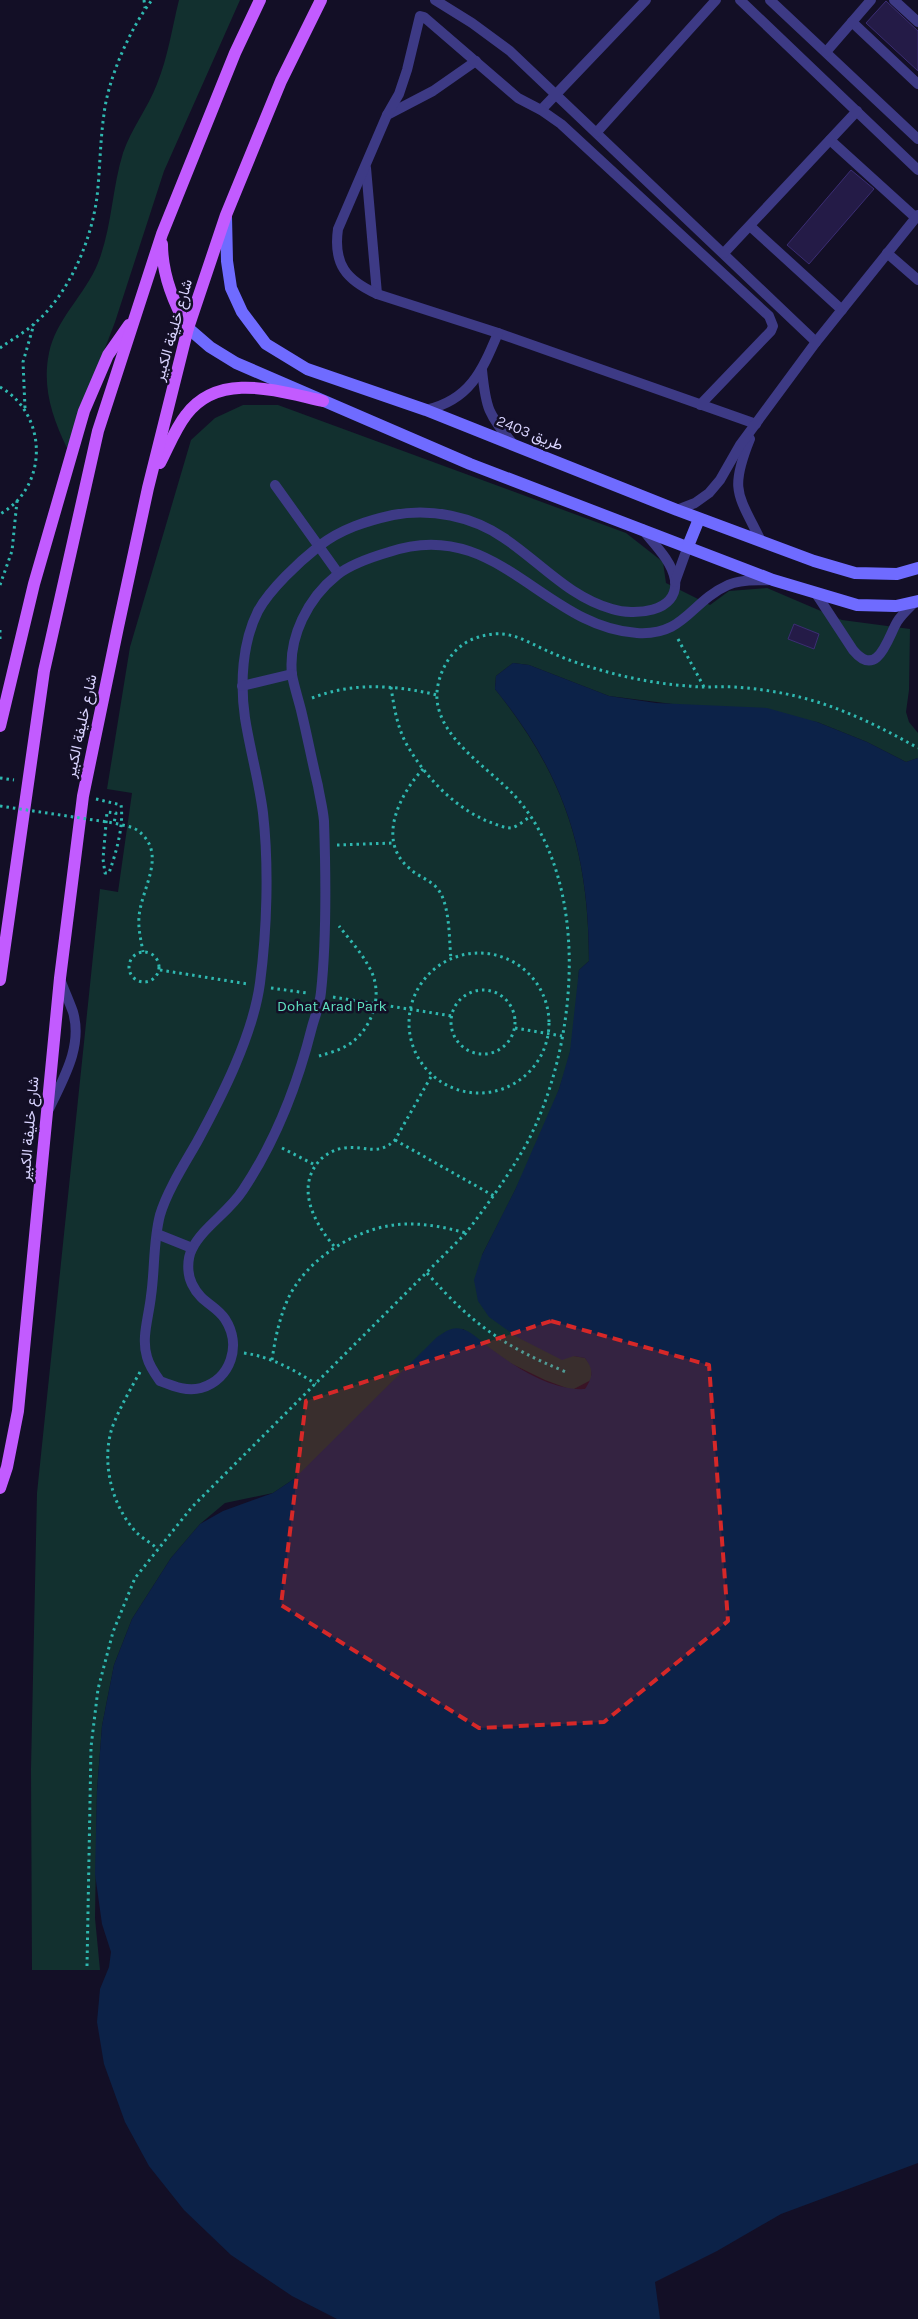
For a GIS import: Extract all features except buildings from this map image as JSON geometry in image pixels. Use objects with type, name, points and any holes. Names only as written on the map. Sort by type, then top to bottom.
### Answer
[{"type":"main road","points":[[0,980],[44,671],[98,431],[162,234],[235,53],[260,0]]},
{"type":"main road","name":"شارع خليفة الكبير","points":[[0,1488],[7,1467],[18,1411],[60,978],[83,796],[148,488],[188,328],[226,215],[281,81],[321,0]]},
{"type":"main road","name":"طريق 2403","points":[[226,215],[227,261],[231,288],[251,327],[266,344],[307,369],[426,410],[677,510],[814,561],[855,573],[897,574],[918,568]]},
{"type":"main road","points":[[162,234],[162,254],[170,293],[188,328],[210,347],[236,363],[470,464],[773,580],[857,605],[896,606],[917,601]]},
{"type":"main road","points":[[0,726],[34,584],[84,411],[108,355],[136,315]]},
{"type":"main road","points":[[148,488],[186,416],[203,398],[229,388],[259,388],[323,401]]},
{"type":"main road","points":[[688,546],[699,518]]},
{"type":"lane","points":[[435,0],[472,23],[510,51],[816,342]]},
{"type":"lane","points":[[541,110],[646,0]]},
{"type":"lane","points":[[597,132],[716,0]]},
{"type":"lane","points":[[740,0],[918,170]]},
{"type":"lane","points":[[770,0],[918,140]]},
{"type":"lane","points":[[826,52],[871,0]]},
{"type":"lane","points":[[894,0],[918,22]]},
{"type":"lane","points":[[700,405],[768,335],[773,326],[772,321],[561,124],[541,110],[518,98],[424,17],[420,16],[408,70],[399,94],[387,115],[338,229],[336,246],[340,262],[348,277],[362,287],[377,294],[498,333],[700,405],[756,424]]},
{"type":"lane","points":[[852,22],[918,84]]},
{"type":"lane","points":[[387,115],[433,91],[476,61]]},
{"type":"lane","points":[[724,254],[857,111]]},
{"type":"lane","points":[[677,510],[709,493],[728,468],[740,445],[816,342],[917,216],[830,140]]},
{"type":"lane","points":[[365,165],[377,294]]},
{"type":"lane","points":[[750,226],[842,310]]},
{"type":"lane","points":[[887,253],[918,280]]},
{"type":"lane","points":[[426,410],[452,401],[462,394],[482,370],[498,333]]},
{"type":"lane","points":[[482,370],[485,400],[488,409],[513,444]]},
{"type":"lane","points":[[756,424],[738,473],[737,486],[741,499],[761,541]]},
{"type":"lane","points":[[728,468],[738,473]]},
{"type":"lane","points":[[275,485],[338,574]]},
{"type":"lane","points":[[688,546],[670,599],[662,606],[650,611],[634,613],[614,610],[593,603],[566,586],[504,537],[477,523],[444,514],[412,512],[380,518],[345,529],[319,546],[284,578],[259,610],[246,649],[242,686],[245,717],[262,812],[267,880],[260,986],[243,1044],[218,1104],[161,1213],[154,1252],[152,1294],[145,1339],[147,1359],[160,1381],[182,1389],[200,1388],[219,1379],[229,1368],[234,1352],[232,1334],[224,1316],[200,1299],[189,1280],[188,1260],[192,1248],[242,1193],[270,1142],[304,1061],[321,996],[325,907],[324,815],[292,674],[294,648],[300,623],[314,598],[338,574],[372,557],[400,548],[433,545],[466,550],[496,561],[559,605],[610,628],[636,633],[657,633],[679,624],[708,596],[733,582],[773,580]]},
{"type":"lane","points":[[641,529],[667,560],[676,582]]},
{"type":"lane","points":[[816,592],[853,650],[864,659],[878,656],[884,652],[898,621],[917,601]]},
{"type":"lane","points":[[242,686],[292,674]]},
{"type":"lane","points":[[47,1114],[68,1070],[74,1047],[73,1013],[60,978]]},
{"type":"lane","points":[[157,1234],[192,1248]]},
{"type":"path","points":[[144,0],[145,8]]},
{"type":"path","points":[[0,348],[35,323],[64,288],[85,245],[97,198],[104,113],[118,65],[145,8],[152,0]]},
{"type":"path","points":[[0,514],[17,501],[31,481],[38,457],[35,432],[25,409],[22,378],[23,362],[35,323]]},
{"type":"path","points":[[0,387],[15,398],[25,409]]},
{"type":"path","points":[[0,585],[12,551],[17,501]]},
{"type":"path","points":[[672,627],[704,687]]},
{"type":"path","points":[[0,630],[0,640]]},
{"type":"path","points":[[87,1966],[91,1747],[98,1689],[113,1632],[135,1578],[192,1507],[466,1233],[494,1196],[528,1141],[548,1090],[562,1036],[568,997],[569,957],[566,917],[557,873],[547,844],[531,816],[513,794],[456,740],[442,719],[437,695],[441,670],[456,650],[477,637],[502,634],[604,671],[647,681],[704,687],[734,687],[774,691],[812,700],[849,712],[918,748]]},
{"type":"path","points":[[299,703],[326,693],[353,687],[391,687],[437,695]]},
{"type":"path","points":[[391,687],[396,716],[406,744],[423,769],[447,796],[476,816],[503,827],[513,828],[531,816]]},
{"type":"path","points":[[423,769],[409,785],[399,803],[394,822],[394,843],[399,857],[409,868],[433,883],[441,894],[445,907],[451,959]]},
{"type":"path","points":[[83,796],[121,806],[122,814],[114,860],[109,873],[105,873],[103,859],[107,812],[116,813],[114,823]]},
{"type":"path","points":[[0,806],[114,823],[136,830],[149,844],[153,863],[139,916],[143,952]]},
{"type":"path","points":[[324,846],[394,843]]},
{"type":"path","points":[[304,1061],[336,1051],[350,1043],[362,1033],[371,1019],[375,1004],[376,985],[370,968],[325,907]]},
{"type":"path","points":[[143,952],[155,957],[160,970],[157,976],[145,983],[133,978],[129,965],[132,958],[143,952]]},
{"type":"path","points":[[484,954],[504,958],[527,972],[543,994],[548,1014],[548,1034],[545,1047],[531,1070],[509,1087],[483,1093],[469,1092],[456,1089],[432,1076],[422,1065],[410,1039],[410,1010],[420,985],[428,974],[451,959],[464,955],[484,954]]},
{"type":"path","points":[[489,990],[497,993],[510,1004],[516,1020],[515,1028],[512,1036],[502,1049],[486,1054],[478,1054],[469,1051],[457,1040],[453,1033],[452,1016],[459,1001],[465,996],[472,992],[489,990]]},
{"type":"path","points":[[515,1028],[562,1036]]},
{"type":"path","points":[[334,1246],[315,1219],[310,1204],[308,1190],[310,1177],[315,1165],[333,1151],[344,1148],[380,1150],[388,1146],[395,1140],[432,1076]]},
{"type":"path","points":[[395,1140],[494,1196]]},
{"type":"path","points":[[270,1142],[315,1165]]},
{"type":"path","points":[[272,1360],[276,1334],[288,1299],[309,1268],[334,1246],[372,1229],[409,1224],[446,1228],[466,1233]]},
{"type":"path","points":[[427,1273],[456,1306],[489,1333],[526,1356],[566,1372]]},
{"type":"path","points":[[234,1352],[272,1360],[296,1370],[316,1384]]},
{"type":"path","points":[[147,1359],[112,1429],[108,1456],[110,1484],[120,1510],[137,1532],[158,1549]]},
{"type":"highlighted area","points":[[551,1321],[709,1365],[728,1621],[604,1722],[479,1728],[281,1605],[306,1401]]},
{"type":"green space","points":[[179,0],[240,0],[164,171],[115,322],[67,448],[50,402],[47,378],[49,353],[58,329],[86,286],[103,250],[119,166],[130,135],[161,74]]},
{"type":"green space","name":"Dohat Arad Park","points":[[243,405],[278,405],[626,533],[663,562],[666,583],[710,605],[729,591],[767,588],[842,620],[910,629],[909,690],[906,712],[909,722],[918,733],[918,758],[906,762],[867,742],[817,722],[609,696],[529,665],[513,663],[496,676],[495,689],[539,752],[568,816],[584,884],[588,921],[589,961],[579,970],[572,1043],[553,1105],[532,1156],[482,1255],[574,1356],[585,1358],[592,1367],[591,1380],[572,1390],[545,1380],[508,1362],[463,1329],[294,1479],[273,1493],[225,1503],[200,1524],[171,1558],[132,1619],[114,1665],[102,1726],[97,1791],[95,1918],[100,1970],[32,1970],[31,1769],[37,1493],[100,889],[118,892],[132,793],[107,789],[130,647],[191,440],[215,418]]},
{"type":"water","points":[[513,663],[529,665],[609,696],[656,703],[767,708],[817,722],[867,742],[906,762],[918,758],[918,2163],[781,2214],[717,2251],[655,2282],[660,2319],[337,2319],[292,2296],[231,2255],[184,2210],[149,2166],[125,2122],[104,2064],[97,2022],[100,1989],[109,1967],[111,1952],[102,1924],[95,1874],[97,1791],[102,1726],[114,1665],[132,1619],[171,1558],[200,1524],[223,1511],[273,1493],[294,1479],[437,1337],[452,1329],[462,1329],[475,1336],[514,1365],[549,1383],[573,1389],[585,1389],[590,1381],[591,1370],[585,1358],[574,1356],[562,1360],[517,1337],[489,1317],[478,1301],[474,1280],[482,1255],[515,1190],[559,1089],[570,1051],[579,970],[589,961],[588,921],[584,884],[568,816],[555,783],[539,752],[495,689],[496,676]]}]
